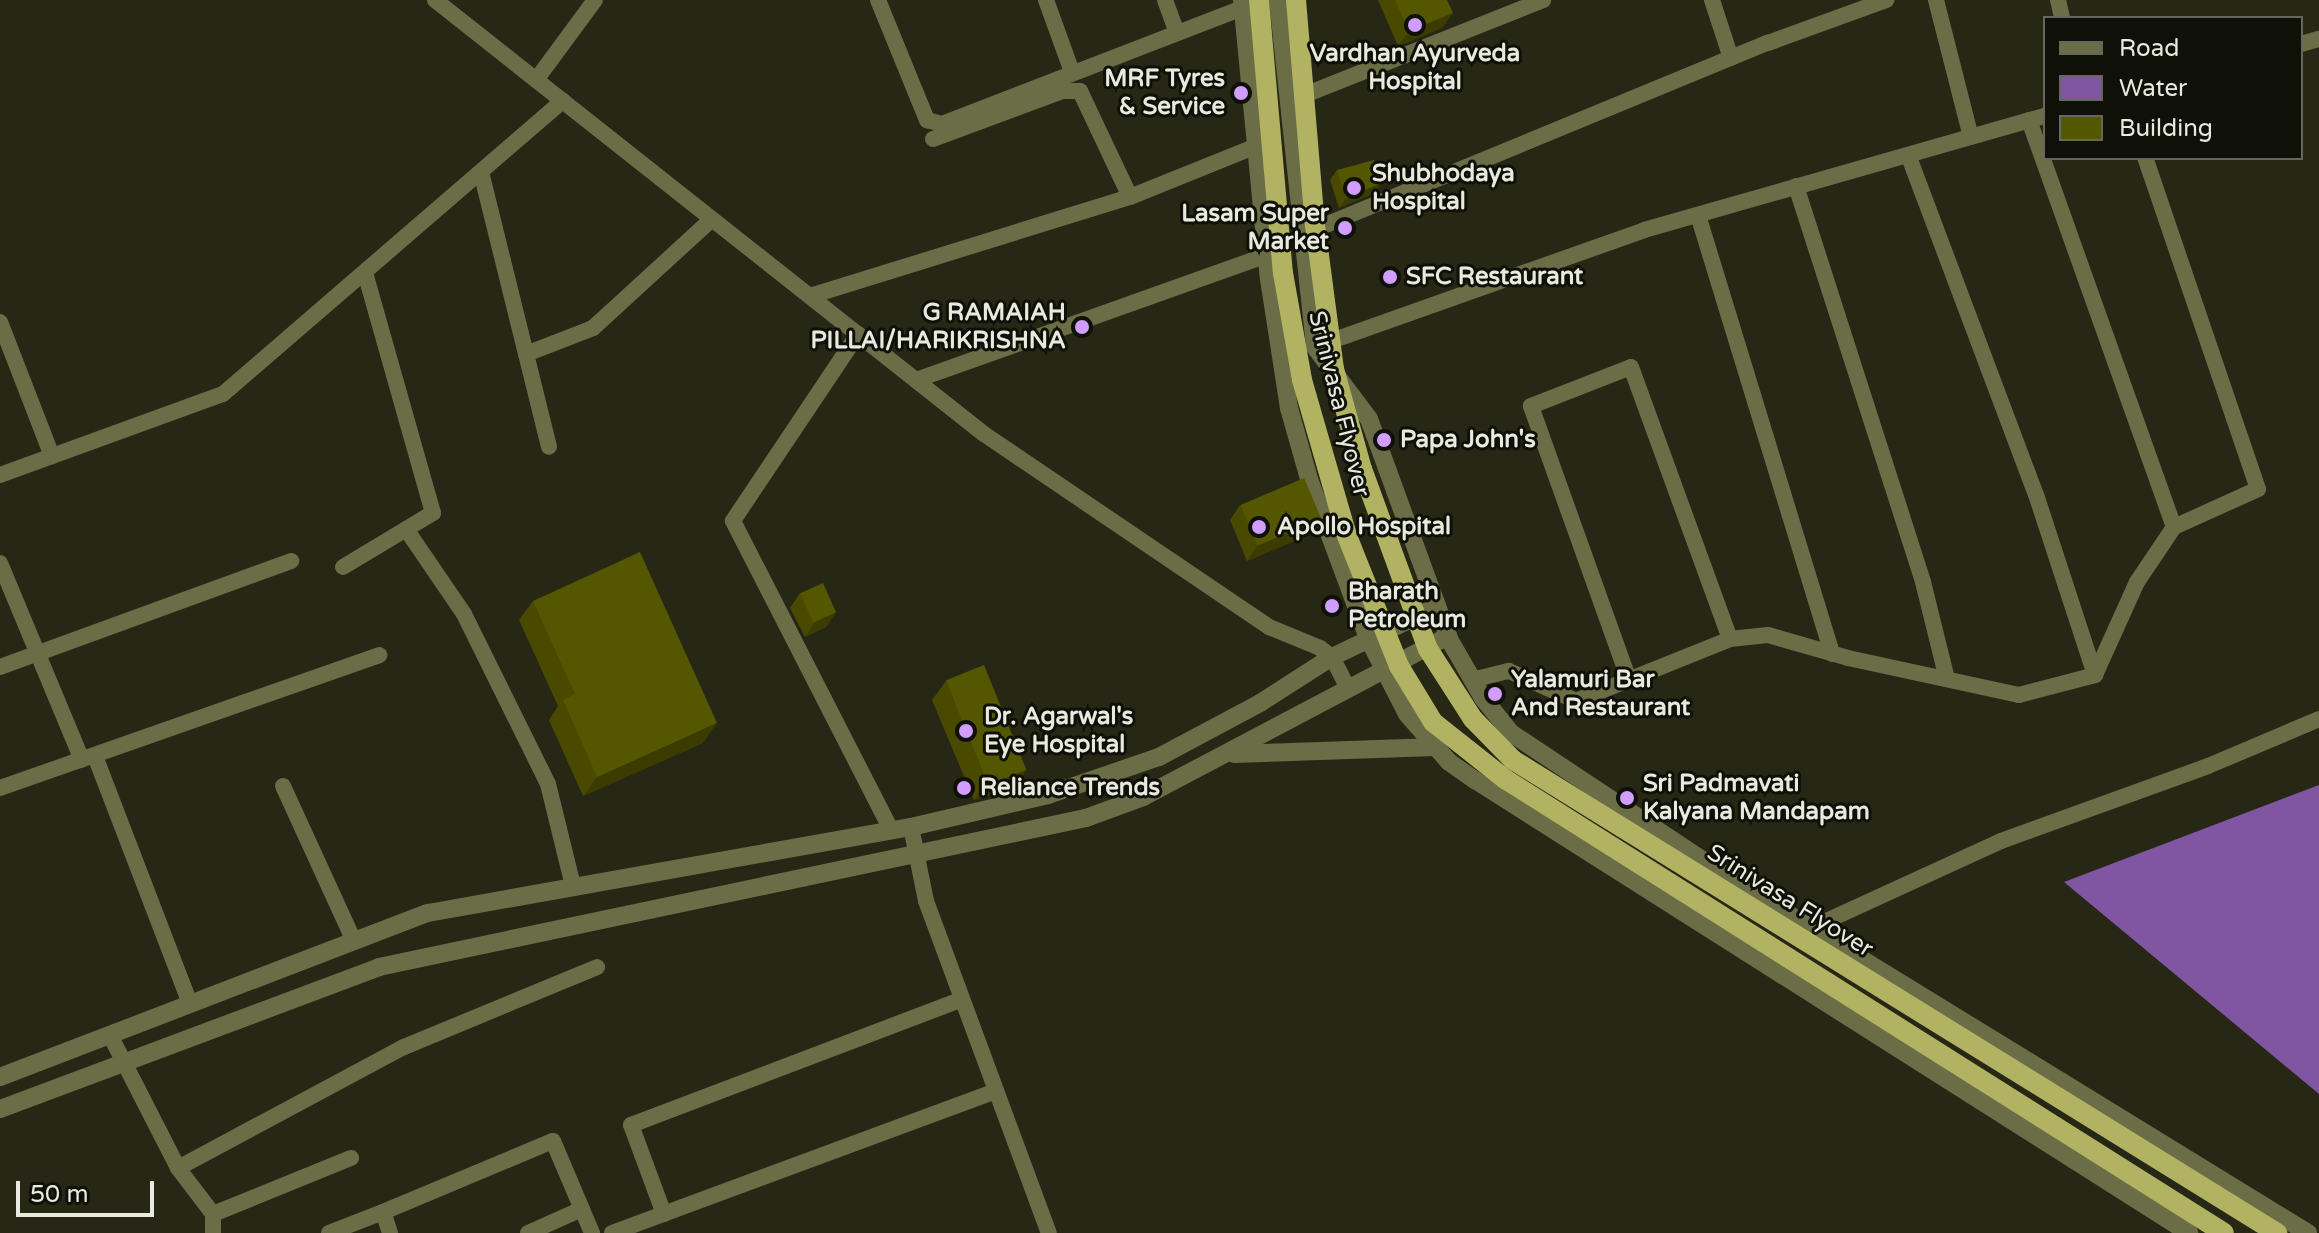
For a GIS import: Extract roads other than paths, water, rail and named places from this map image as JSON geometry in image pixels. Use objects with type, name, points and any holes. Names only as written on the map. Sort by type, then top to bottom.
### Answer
[{"type":"main road","name":"Srinivasa Flyover","points":[[1296,0],[1315,225],[1334,369],[1362,469],[1428,649],[1473,719],[1513,760],[2277,1233]]},
{"type":"main road","name":"Srinivasa Flyover","points":[[1248,3],[1283,273],[1302,380],[1347,536],[1399,666],[1433,722],[1505,779],[2224,1233]]},
{"type":"street","points":[[435,0],[984,434],[1256,618],[1332,657],[1348,688]]},
{"type":"street","points":[[536,80],[595,0]]},
{"type":"street","points":[[878,0],[927,120],[942,124],[1248,3],[1256,146],[1267,255],[1289,408],[1368,638],[1407,714],[1435,747],[1475,780],[2189,1233]]},
{"type":"street","points":[[1046,0],[1072,72]]},
{"type":"street","points":[[1165,0],[1176,31]]},
{"type":"street","points":[[1278,0],[1315,347],[1369,419],[1448,636],[1472,680],[1511,733],[1552,764],[1811,928],[2308,1233]]},
{"type":"street","points":[[1288,101],[1543,0]]},
{"type":"street","points":[[1712,0],[1731,58]]},
{"type":"street","points":[[1301,235],[1731,58],[1886,0]]},
{"type":"street","points":[[1936,0],[1971,137]]},
{"type":"street","points":[[933,139],[1062,91],[1080,91],[1130,197]]},
{"type":"street","points":[[0,475],[223,394],[563,101]]},
{"type":"street","points":[[1315,347],[1698,215],[2037,118]]},
{"type":"street","points":[[810,296],[1130,197],[1256,146]]},
{"type":"street","points":[[1908,155],[2036,495],[2095,675]]},
{"type":"street","points":[[2051,160],[2174,527]]},
{"type":"street","points":[[2095,675],[2137,582],[2174,527],[2258,489],[2146,160]]},
{"type":"street","points":[[481,172],[549,447]]},
{"type":"street","points":[[1796,186],[1923,582],[1947,679]]},
{"type":"street","points":[[1698,215],[1832,654]]},
{"type":"street","points":[[526,354],[593,328],[712,219]]},
{"type":"street","points":[[916,380],[1267,255]]},
{"type":"street","points":[[343,567],[433,513],[365,272]]},
{"type":"street","points":[[0,322],[52,456]]},
{"type":"street","points":[[858,334],[733,521],[891,830]]},
{"type":"street","points":[[1629,680],[1531,406],[1631,367],[1730,639]]},
{"type":"street","points":[[406,529],[464,614],[548,784],[573,886]]},
{"type":"street","points":[[0,667],[291,561]]},
{"type":"street","points":[[0,563],[36,654],[88,758],[190,1004]]},
{"type":"street","points":[[0,1077],[428,913],[911,827],[1048,795],[1159,757],[1260,703],[1332,657],[1437,606]]},
{"type":"street","points":[[1472,680],[1509,671],[1576,701],[1730,639],[1768,635],[1832,654],[2019,695],[2095,675]]},
{"type":"street","points":[[0,1109],[379,967],[639,909],[917,857],[1086,818],[1143,797],[1228,755],[1448,636]]},
{"type":"street","points":[[0,788],[379,655]]},
{"type":"street","points":[[1811,928],[2001,841],[2208,766],[2319,719]]},
{"type":"street","points":[[1228,755],[1435,747]]},
{"type":"street","points":[[283,786],[354,941]]},
{"type":"street","points":[[911,827],[926,901],[960,1000],[1049,1233]]},
{"type":"street","points":[[178,1168],[404,1047],[597,967]]},
{"type":"street","points":[[664,1214],[631,1125],[960,1000]]},
{"type":"street","points":[[110,1035],[178,1168],[213,1214],[213,1233]]},
{"type":"street","points":[[612,1233],[995,1091]]},
{"type":"street","points":[[329,1233],[553,1141],[592,1233]]},
{"type":"street","points":[[213,1214],[351,1158]]},
{"type":"street","points":[[528,1233],[582,1209]]},
{"type":"street","points":[[383,1212],[390,1233]]},
{"type":"water","points":[[2319,785],[2319,1094],[2064,882]]},
{"type":"place","name":"Vardhan Ayurveda Hospital","points":[[1415,25]]},
{"type":"place","name":"MRF Tyres & Service","points":[[1241,93]]},
{"type":"place","name":"Shubhodaya Hospital","points":[[1354,188]]},
{"type":"place","name":"Lasam Super Market","points":[[1345,228]]},
{"type":"place","name":"SFC Restaurant","points":[[1390,277]]},
{"type":"place","name":"G RAMAIAH PILLAI/HARIKRISHNA","points":[[1082,327]]},
{"type":"place","name":"Papa John's","points":[[1384,440]]},
{"type":"place","name":"Apollo Hospital","points":[[1259,527]]},
{"type":"place","name":"Bharath Petroleum","points":[[1332,606]]},
{"type":"place","name":"Yalamuri Bar And Restaurant","points":[[1495,694]]},
{"type":"place","name":"Dr. Agarwal's Eye Hospital","points":[[966,731]]},
{"type":"place","name":"Reliance Trends","points":[[964,788]]},
{"type":"place","name":"Sri Padmavati Kalyana Mandapam","points":[[1627,798]]}]
